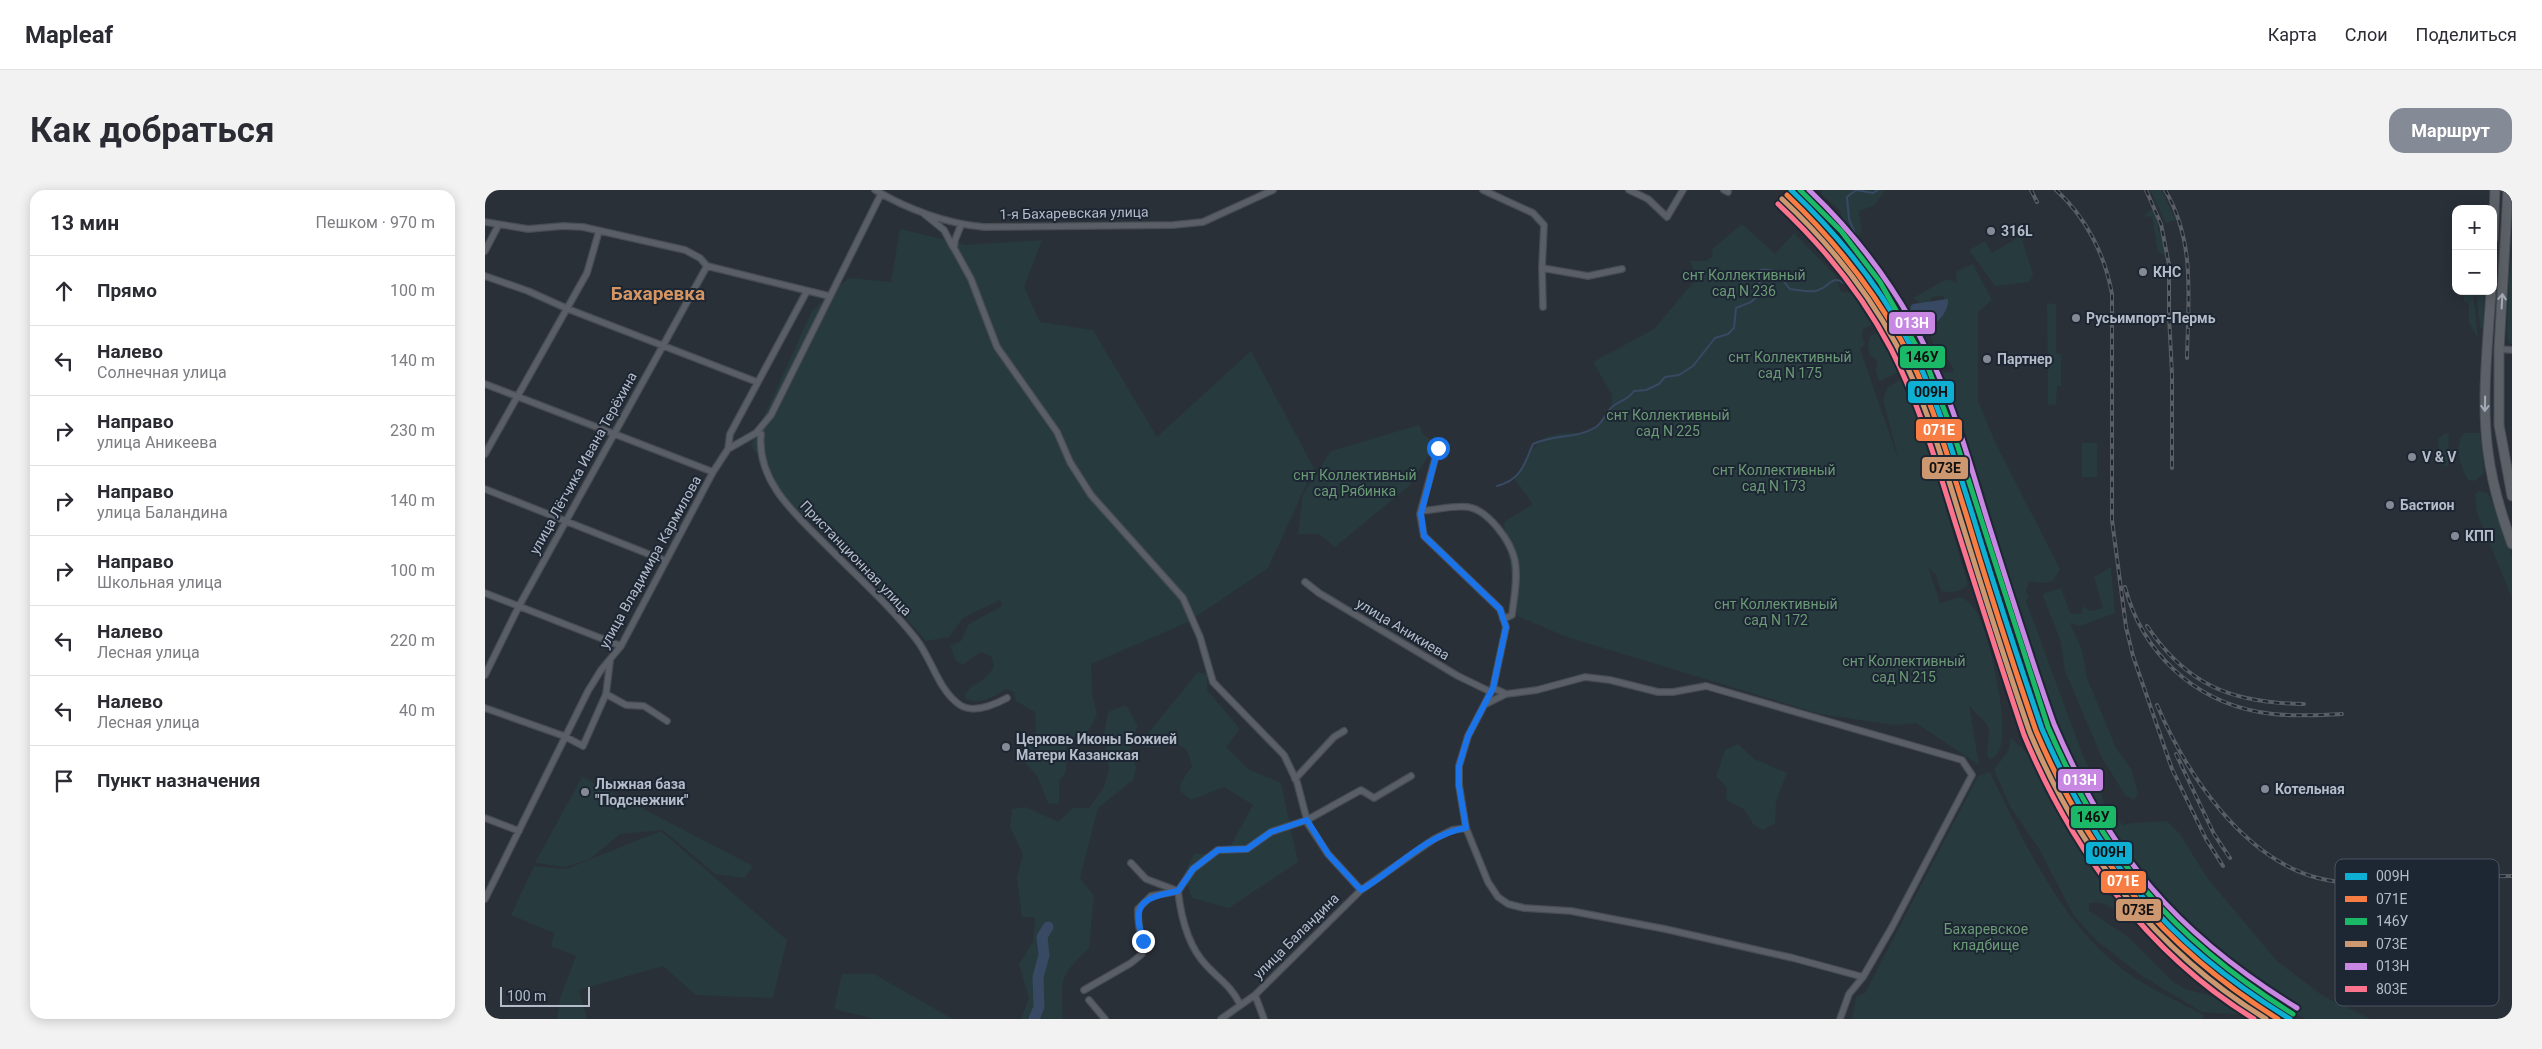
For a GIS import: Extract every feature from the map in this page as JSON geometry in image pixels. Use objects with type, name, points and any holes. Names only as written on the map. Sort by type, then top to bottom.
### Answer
[{"type":"main road","points":[[2494,205],[2495,190]]},
{"type":"main road","points":[[2508,190],[2499,349],[2499,425],[2512,496]]},
{"type":"main road","points":[[2491,295],[2486,355],[2487,451],[2496,491],[2512,544]]},
{"type":"street","name":"1-я Бахаревская улица","points":[[875,190],[961,226],[1173,225],[1203,222],[1273,190]]},
{"type":"street","points":[[1483,190],[1539,218],[1544,225],[1545,233],[1541,268],[1543,306]]},
{"type":"street","points":[[1629,190],[1648,199],[1667,217],[1683,190]]},
{"type":"street","points":[[728,449],[756,433],[771,415],[881,194]]},
{"type":"street","points":[[919,210],[944,230],[971,279],[997,347],[1057,432],[1071,462],[1091,494],[1183,598],[1209,663],[1213,682],[1284,755],[1295,779],[1307,820],[1328,854],[1361,890]]},
{"type":"street","points":[[485,222],[498,226],[528,229],[570,226],[599,231],[690,252],[701,258],[707,266],[829,296]]},
{"type":"street","points":[[485,251],[498,226]]},
{"type":"street","points":[[954,248],[961,226]]},
{"type":"street","points":[[485,454],[517,395],[568,309],[591,264],[599,231]]},
{"type":"street","name":"улица Лётчика Ивана Терёхина","points":[[485,675],[519,606],[662,344],[707,266]]},
{"type":"street","points":[[1541,268],[1588,276],[1622,269]]},
{"type":"street","points":[[485,276],[528,291],[568,309],[757,382]]},
{"type":"street","name":"улица Владимира Кармилова","points":[[485,899],[564,736],[601,670],[621,646],[713,472],[728,449],[730,434],[807,291]]},
{"type":"street","points":[[2499,349],[2512,350]]},
{"type":"street","points":[[485,384],[713,472]]},
{"type":"street","name":"Пристанционная улица","points":[[756,433],[761,434],[759,451],[766,468],[792,513],[865,584],[917,640],[947,692],[961,706],[973,709],[994,705],[1007,698]]},
{"type":"street","points":[[1438,448],[1421,511],[1424,536],[1500,609],[1506,627],[1492,690],[1468,736],[1459,766],[1459,786],[1466,828],[1489,882],[1498,897],[1508,904],[1524,908],[1571,911],[1665,929],[1793,958],[1863,977]]},
{"type":"street","points":[[485,490],[666,561]]},
{"type":"street","points":[[1421,511],[1467,507],[1481,512],[1497,527],[1515,559],[1516,576],[1512,615],[1503,619]]},
{"type":"street","name":"улица Аникиева","points":[[1305,582],[1319,593],[1458,676],[1506,694]]},
{"type":"street","points":[[485,593],[621,646]]},
{"type":"street","points":[[485,708],[564,736],[583,746],[606,694],[610,661]]},
{"type":"street","points":[[1484,705],[1506,694],[1553,688],[1585,677],[1610,680],[1658,692],[1673,692],[1706,686],[1962,760],[1972,774],[1892,928],[1863,977],[1849,994],[1840,1019]]},
{"type":"street","points":[[606,694],[626,705],[643,706],[667,721]]},
{"type":"street","points":[[1295,779],[1334,737],[1344,731]]},
{"type":"street","points":[[1241,1004],[1231,987],[1206,965],[1194,946],[1181,916],[1178,891],[1193,869],[1218,850],[1247,849],[1271,832],[1307,820],[1361,790],[1374,798],[1411,776]]},
{"type":"street","points":[[485,818],[519,831]]},
{"type":"street","name":"улица Баландина","points":[[1221,1019],[1255,995],[1361,890],[1434,839],[1452,830],[1466,828]]},
{"type":"street","points":[[1131,863],[1146,879],[1178,891]]},
{"type":"street","points":[[1084,990],[1131,964],[1142,954],[1143,941],[1137,924],[1139,909],[1151,896],[1178,891]]},
{"type":"street","points":[[1255,995],[1264,1019]]},
{"type":"street","points":[[1089,1000],[1105,1019]]},
{"type":"green space","points":[[1822,190],[1884,191],[1875,205],[1859,211],[1862,231],[1860,235],[1853,237],[1844,229],[1841,211],[1822,195]]},
{"type":"green space","points":[[2150,190],[2161,190],[2176,220],[2166,223]]},
{"type":"green space","points":[[2154,210],[2159,223],[2158,230],[2162,235],[2165,245],[2164,255],[2158,252],[2152,216],[2146,217],[2145,214]]},
{"type":"green space","points":[[1742,224],[1775,254],[1794,233],[1836,276],[1841,292],[1855,293],[1860,297],[1863,306],[1869,310],[1873,318],[1871,325],[1863,329],[1862,337],[1865,344],[1860,349],[1899,461],[1883,399],[1888,387],[1900,380],[1907,382],[1915,395],[1921,416],[1917,421],[1931,457],[1968,585],[1955,591],[1941,591],[1936,575],[1928,567],[1940,603],[1960,597],[1970,603],[1977,612],[1988,642],[1999,691],[2002,737],[1999,752],[1990,759],[1987,755],[1988,726],[1969,704],[1979,765],[1916,723],[1894,725],[1820,714],[1567,637],[1517,616],[1504,522],[1533,504],[1514,478],[1531,451],[1545,438],[1564,433],[1581,433],[1597,427],[1612,406],[1612,395],[1593,362],[1654,329],[1697,278],[1690,261],[1706,261],[1713,256],[1712,249]]},
{"type":"green space","points":[[900,229],[966,245],[1042,240],[1024,287],[1040,322],[1093,330],[1157,437],[1251,351],[1314,468],[1268,568],[1188,622],[1091,664],[1092,693],[1097,715],[1088,731],[1075,736],[1067,745],[1066,772],[1059,781],[1059,804],[1048,803],[1037,776],[1020,757],[1036,732],[1035,712],[1016,701],[1014,692],[1006,689],[982,701],[966,699],[965,694],[969,689],[987,676],[994,666],[991,656],[980,652],[963,665],[956,661],[950,646],[961,641],[969,624],[1002,606],[1000,600],[963,618],[949,637],[926,641],[851,557],[823,534],[784,496],[751,445],[812,311],[848,278],[891,282]]},
{"type":"green space","points":[[2021,236],[2033,274],[2029,282],[1995,286],[1969,250],[1985,241],[1992,253]]},
{"type":"green space","points":[[2512,256],[2512,344],[2510,344],[2507,337],[2509,276]]},
{"type":"green space","points":[[1973,264],[1992,300],[1978,312],[1978,401],[1996,444],[2060,569],[2053,581],[2044,583],[2029,581],[2026,592],[2029,597],[2026,601],[2083,756],[2101,791],[2104,803],[2123,825],[2167,821],[2179,833],[2208,879],[2277,961],[2323,996],[2335,1002],[2335,1006],[2343,1006],[2370,1019],[2305,1019],[2254,986],[2191,931],[2156,893],[2100,823],[2058,744],[2032,678],[1975,490],[1956,435],[1932,377],[1934,373],[1954,372],[1948,359],[1936,350],[1930,332],[1944,296],[1933,297],[1925,307],[1913,298],[1947,279],[1957,283],[1956,272]]},
{"type":"green space","points":[[2463,295],[2473,295],[2478,339],[2469,322],[2469,304],[2464,301]]},
{"type":"green space","points":[[2476,295],[2484,295],[2483,328],[2480,328]]},
{"type":"green space","points":[[2047,303],[2056,304],[2056,353],[2061,354],[2061,386],[2057,386],[2056,405],[2048,404]]},
{"type":"green space","points":[[1880,333],[1891,336],[1901,356],[1902,366],[1895,374],[1879,381],[1876,371],[1878,361],[1870,355],[1868,346],[1870,335]]},
{"type":"green space","name":"снт Коллективный сад Рябинка","points":[[1419,425],[1423,434],[1436,444],[1409,486],[1335,547],[1319,534],[1298,534],[1303,494],[1331,451]]},
{"type":"green space","points":[[2464,433],[2480,433],[2484,473],[2475,481],[2468,480],[2459,456],[2459,444]]},
{"type":"green space","points":[[2444,434],[2449,434],[2448,467],[2440,463],[2438,439]]},
{"type":"green space","points":[[2082,443],[2097,443],[2097,477],[2082,477]]},
{"type":"green space","points":[[2479,491],[2487,493],[2490,497],[2512,556],[2512,598],[2477,513],[2475,494]]},
{"type":"green space","points":[[2111,567],[2115,613],[2080,626],[2070,623],[2082,650],[2087,678],[2116,748],[2131,769],[2138,793],[2134,800],[2125,795],[2102,758],[2065,671],[2061,642],[2043,596],[2045,593],[2061,588],[2070,613],[2081,614],[2083,606],[2090,611],[2103,608],[2094,577]]},
{"type":"green space","points":[[1198,672],[1207,675],[1207,690],[1240,729],[1226,747],[1248,769],[1281,783],[1298,862],[1229,908],[1192,898],[1184,874],[1194,854],[1226,854],[1253,805],[1224,787],[1191,800],[1181,792],[1180,784],[1192,766],[1187,750],[1176,743],[1158,747],[1146,747],[1145,737]]},
{"type":"green space","points":[[1126,705],[1138,726],[1130,744],[1136,768],[1133,780],[1098,808],[1080,878],[1094,896],[1089,948],[1072,966],[1064,979],[1062,987],[1063,1019],[1021,1019],[1029,998],[1019,964],[1033,942],[1035,917],[1022,917],[1017,877],[1023,854],[1010,827],[1012,809],[1026,807],[1058,822],[1073,808],[1089,808],[1104,787],[1109,769],[1104,734],[1108,712]]},
{"type":"green space","points":[[2011,738],[2044,769],[2082,840],[2136,910],[2134,918],[2127,924],[2115,910],[2101,903],[2089,903],[2089,911],[2128,937],[2171,980],[2185,989],[2208,995],[2247,1015],[2202,1012],[2142,976],[2096,940],[2074,916],[2038,847],[2011,808],[1994,770],[2008,751]]},
{"type":"green space","points":[[1738,744],[1754,759],[1787,773],[1776,801],[1775,823],[1763,830],[1753,824],[1744,809],[1726,800],[1727,788],[1716,776],[1725,750]]},
{"type":"green space","name":"Бахаревское кладбище","points":[[1990,772],[2028,848],[2073,919],[2092,941],[2122,969],[2157,991],[2204,1015],[2203,1019],[1852,1019],[1856,997],[1865,993],[1978,776]]},
{"type":"green space","points":[[582,777],[753,866],[744,878],[715,874],[663,830],[620,834],[590,859],[565,867],[535,863]]},
{"type":"green space","points":[[661,831],[787,940],[773,998],[696,995],[663,966],[579,990],[587,1019],[557,1019],[560,999],[576,956],[551,946],[554,933],[511,915],[534,866],[566,869]]},
{"type":"green space","points":[[2148,923],[2193,963],[2249,1002],[2245,1005],[2187,972],[2161,950],[2153,937]]},
{"type":"green space","points":[[842,974],[874,974],[953,1019],[875,1019],[834,1009]]},
{"type":"water","points":[[1948,299],[1943,315],[1930,327],[1915,316],[1910,307],[1913,304]]},
{"type":"waterway","points":[[1856,236],[1849,219],[1847,197],[1856,190],[1873,193],[1878,190]]},
{"type":"waterway","points":[[1857,241],[1875,264],[1877,274],[1902,310],[1912,310]]},
{"type":"waterway","points":[[1497,486],[1517,476],[1533,444],[1589,431],[1599,425],[1613,406],[1627,398],[1634,391],[1646,390],[1659,384],[1665,377],[1679,375],[1693,366],[1715,338],[1728,334],[1734,328],[1736,308],[1751,302],[1759,295],[1760,270],[1775,272],[1790,289],[1815,291],[1835,280],[1840,281],[1853,290],[1857,289]]},
{"type":"waterway","points":[[1034,1019],[1039,1007],[1038,977],[1044,955],[1042,937],[1048,927]]},
{"type":"railway","points":[[2031,190],[2037,202]]},
{"type":"railway","points":[[2056,190],[2076,212],[2093,238],[2105,265],[2112,294],[2112,520],[2126,627],[2133,656],[2172,769],[2206,839],[2223,866]]},
{"type":"railway","points":[[2146,190],[2161,224],[2169,265],[2172,468]]},
{"type":"railway","points":[[2165,190],[2182,230],[2186,251],[2189,293],[2187,358]]},
{"type":"railway","points":[[2125,587],[2133,611],[2157,652],[2192,684],[2213,697],[2235,706],[2269,714],[2342,714]]},
{"type":"railway","points":[[2147,626],[2179,664],[2215,688],[2256,700],[2304,704]]},
{"type":"railway","points":[[2157,705],[2184,758],[2201,784],[2220,810],[2241,832],[2265,852],[2290,868],[2318,878],[2335,881]]},
{"type":"railway","points":[[2176,754],[2214,834],[2230,858]]},
{"type":"railway","points":[[2499,876],[2512,876]]},
{"type":"transit line","name":"009Н","points":[[1791,190],[1840,241],[1869,278],[1907,339],[1927,381],[1951,446],[2042,729],[2064,777],[2088,820],[2113,859],[2141,895],[2172,929],[2207,960],[2246,990],[2290,1019]]},
{"type":"transit line","name":"146У","points":[[1800,190],[1841,231],[1880,282],[1927,365],[1955,438],[2048,727],[2070,774],[2093,816],[2118,855],[2146,891],[2177,924],[2211,956],[2293,1014]]},
{"type":"transit line","name":"013Н","points":[[1809,190],[1831,212],[1871,259],[1905,310],[1934,365],[1957,424],[2054,724],[2098,813],[2123,852],[2181,920],[2215,950],[2254,980],[2297,1008]]},
{"type":"transit line","name":"071Е","points":[[1787,195],[1835,245],[1863,281],[1889,320],[1912,361],[1938,426],[2036,731],[2057,777],[2080,819],[2105,858],[2133,895],[2164,929],[2198,961],[2236,991],[2278,1019]]},
{"type":"transit line","name":"073Е","points":[[1782,199],[1815,232],[1859,285],[1896,344],[1916,386],[1939,451],[2030,733],[2050,777],[2073,819],[2125,895],[2156,930],[2189,962],[2226,992],[2266,1019]]},
{"type":"transit line","name":"803Е","points":[[1778,204],[1811,237],[1854,290],[1880,329],[1901,370],[1934,454],[2024,735],[2043,778],[2065,819],[2117,895],[2147,930],[2180,963],[2215,993],[2254,1019]]},
{"type":"place","name":"316L","points":[[1991,231]]},
{"type":"place","name":"КНС","points":[[2143,272]]},
{"type":"place","name":"Русьимпорт-Пермь","points":[[2076,318]]},
{"type":"place","name":"Партнер","points":[[1987,359]]},
{"type":"place","name":"V & V","points":[[2412,457]]},
{"type":"place","name":"Бастион","points":[[2390,505]]},
{"type":"place","name":"КПП","points":[[2455,536]]},
{"type":"place","name":"Церковь Иконы Божией Матери Казанская","points":[[1006,747]]},
{"type":"place","name":"Котельная","points":[[2265,789]]},
{"type":"place","name":"Лыжная база \"Подснежник\"","points":[[585,792]]},
{"type":"district","name":"Бахаревка","points":[[658,293]]},
{"type":"route","points":[[1143,941],[1137,924],[1139,909],[1151,896],[1178,891],[1193,869],[1218,850],[1247,849],[1271,832],[1307,820],[1328,854],[1361,890],[1434,839],[1452,830],[1466,828],[1459,786],[1459,766],[1468,736],[1493,688],[1506,627],[1500,609],[1424,536],[1421,514],[1438,448]]},
{"type":"park label","name":"снт Коллективный сад N 236","points":[[1744,284]]},
{"type":"park label","name":"снт Коллективный сад N 175","points":[[1790,366]]},
{"type":"park label","name":"снт Коллективный сад N 225","points":[[1668,424]]},
{"type":"park label","name":"снт Коллективный сад N 173","points":[[1774,478]]},
{"type":"park label","name":"снт Коллективный сад N 172","points":[[1776,612]]},
{"type":"park label","name":"снт Коллективный сад N 215","points":[[1904,670]]}]
